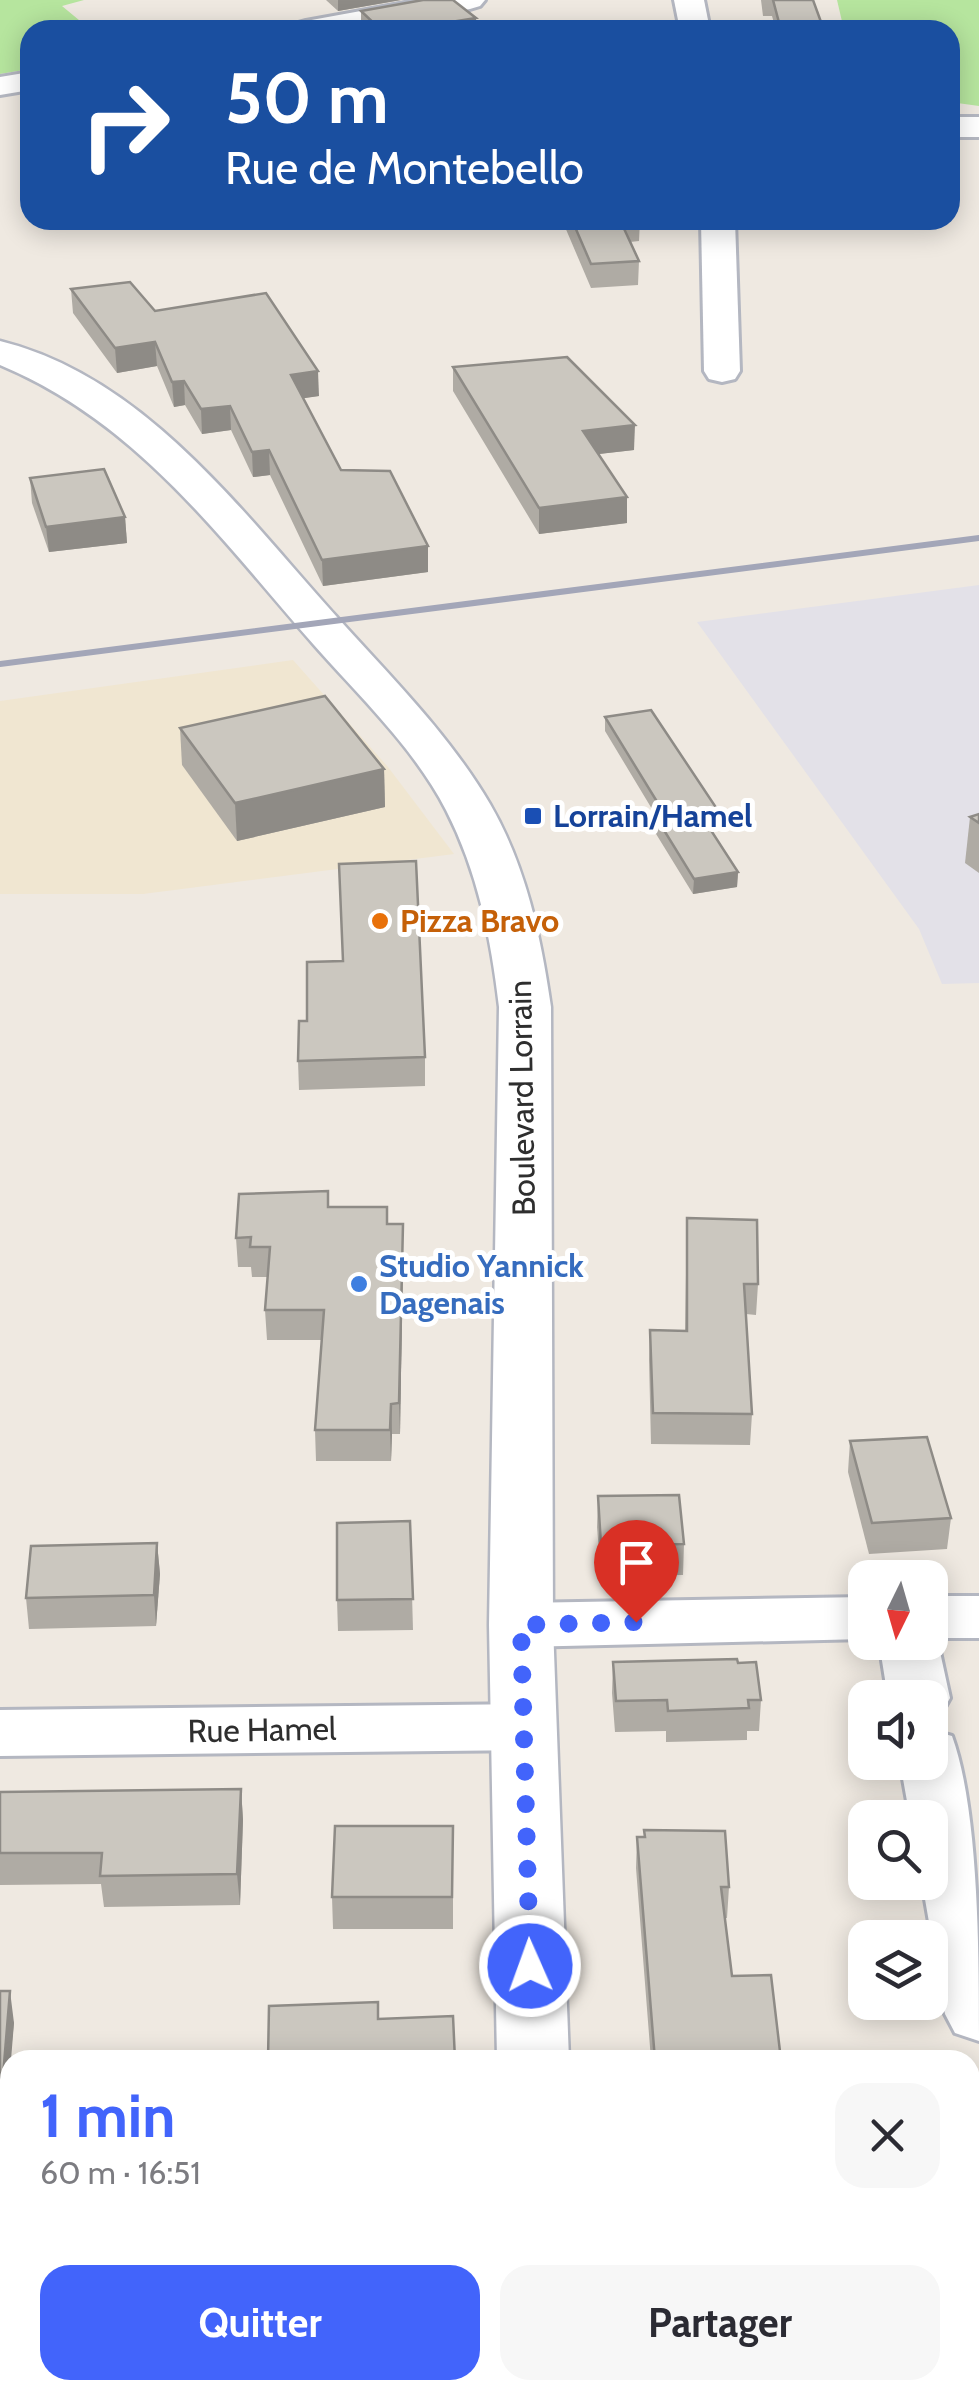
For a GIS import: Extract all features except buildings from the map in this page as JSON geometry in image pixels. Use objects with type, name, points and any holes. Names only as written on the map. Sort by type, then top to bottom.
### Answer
[{"type":"main road","name":"Boulevard Lorrain","points":[[0,352],[101,402],[180,474],[431,749],[482,836],[518,950],[525,1007],[521,1625],[533,2050]]},
{"type":"street","points":[[361,20],[470,0]]},
{"type":"street","points":[[718,230],[722,371]]},
{"type":"street","points":[[948,1617],[979,1617]]},
{"type":"street","points":[[521,1625],[848,1618]]},
{"type":"street","name":"Rue Hamel","points":[[0,1733],[523,1727]]},
{"type":"street","points":[[935,1780],[979,2014]]},
{"type":"shaded area","points":[[979,585],[979,983],[942,984],[919,929],[697,622]]},
{"type":"shaded area","points":[[293,660],[388,767],[454,854],[143,894],[0,894],[0,701]]},
{"type":"green space","points":[[0,0],[84,0],[62,6],[79,20],[20,20],[20,71],[0,74]]},
{"type":"green space","points":[[837,0],[979,0],[979,106],[960,103],[960,20],[842,20]]},
{"type":"railway","points":[[0,664],[979,538]]},
{"type":"place","name":"Lorrain/Hamel","points":[[533,816]]},
{"type":"place","name":"Pizza Bravo","points":[[380,921]]},
{"type":"place","name":"Studio Yannick Dagenais","points":[[359,1284]]},
{"type":"route","points":[[530,1966],[521,1625],[636,1622]]}]
